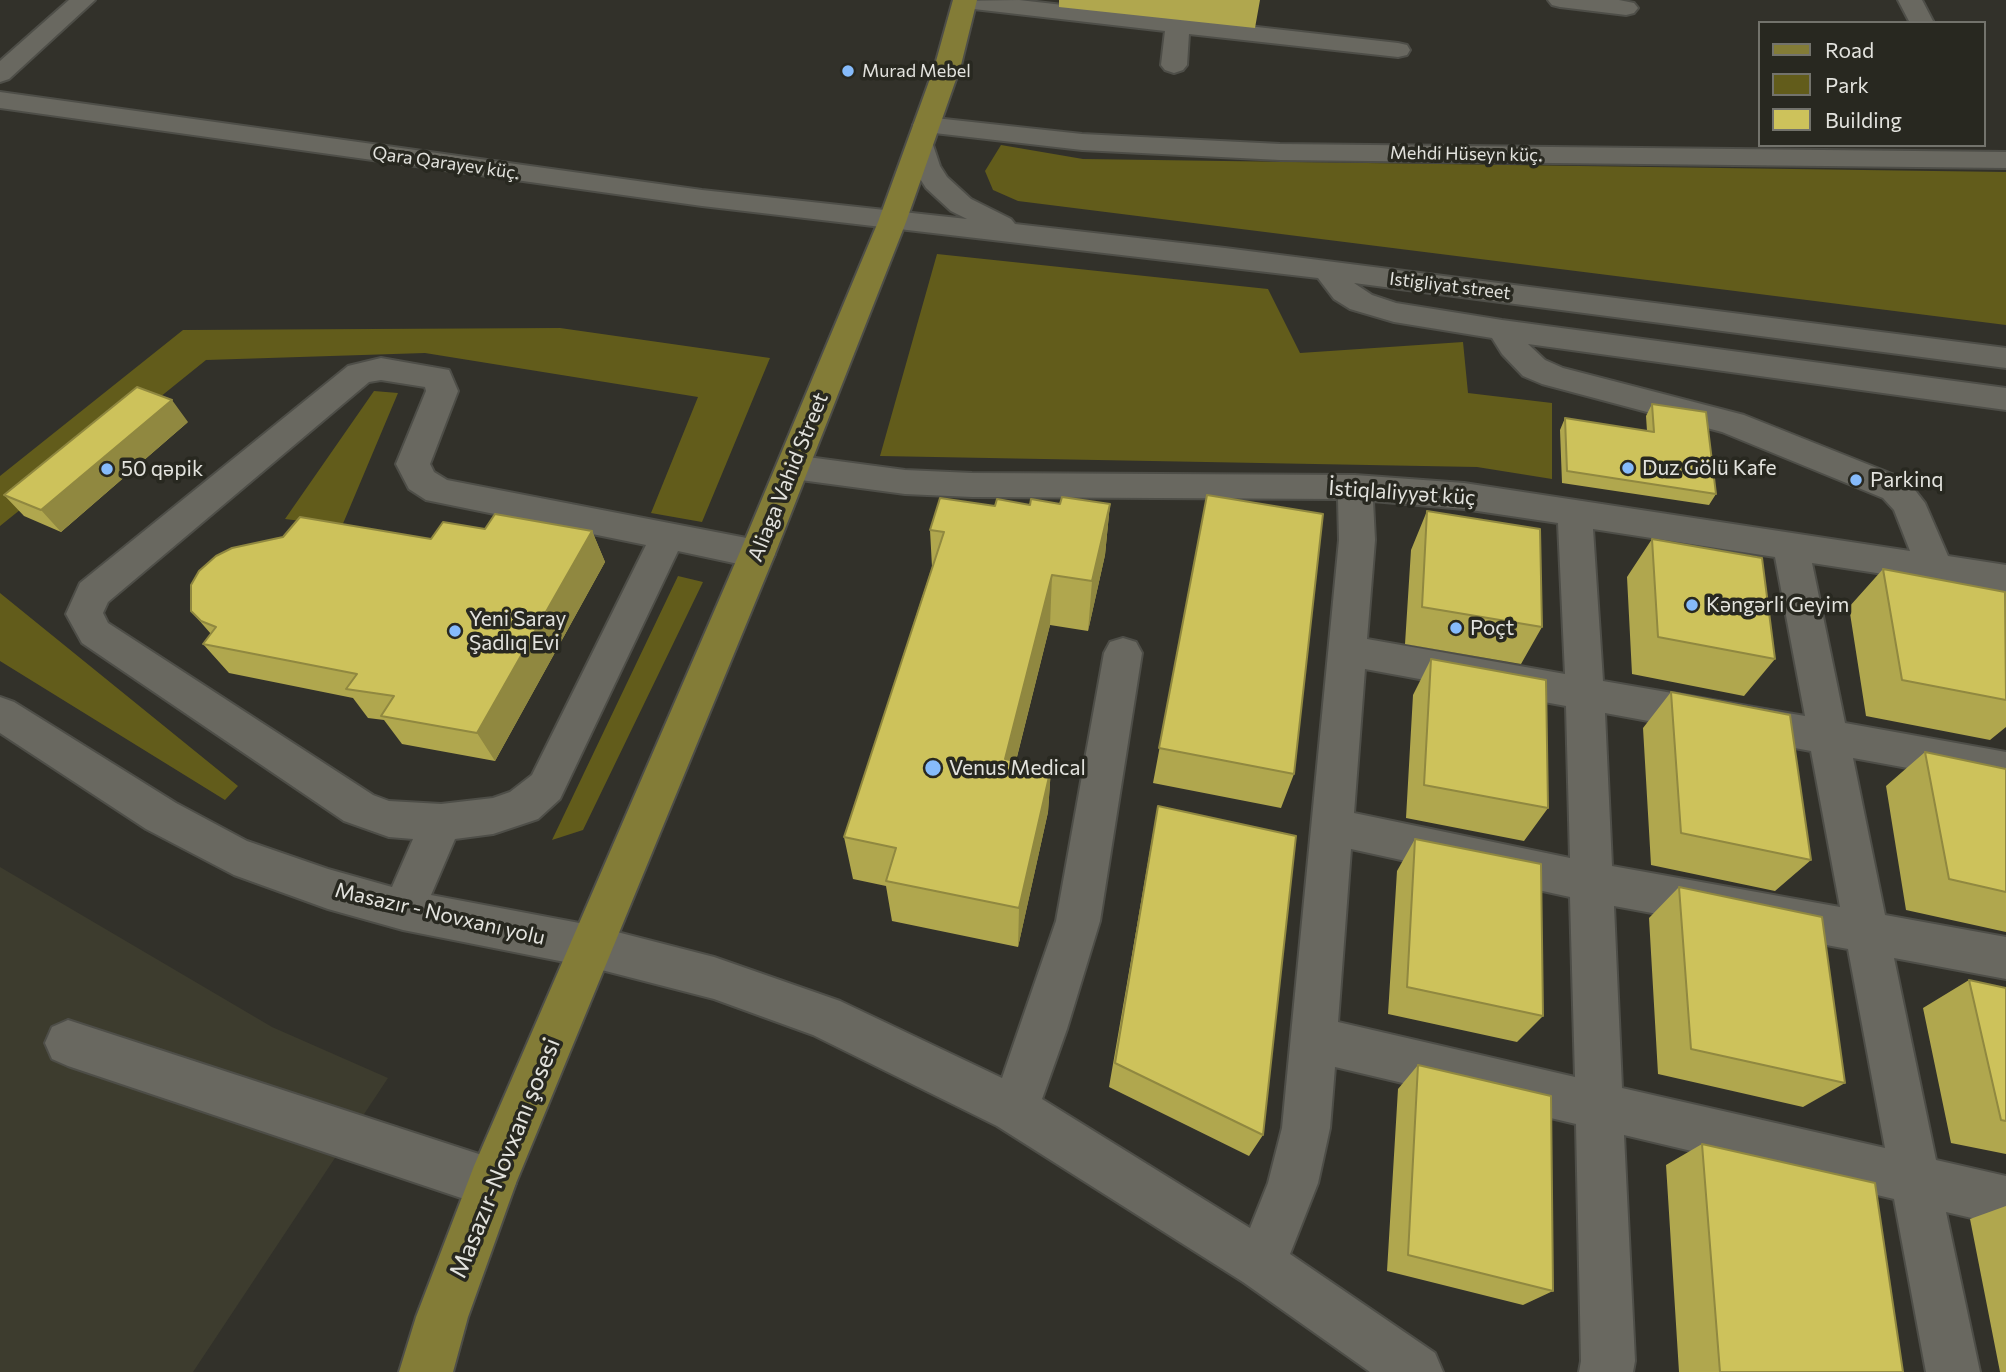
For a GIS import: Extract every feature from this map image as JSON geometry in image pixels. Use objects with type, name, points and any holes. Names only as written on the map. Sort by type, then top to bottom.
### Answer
[{"type":"main road","name":"Aliaga Vahid Street","points":[[590,946],[757,554],[892,222],[947,65],[965,0]]},
{"type":"main road","name":"Masazır-Novxanı şosesi","points":[[426,1372],[442,1317],[491,1183],[590,946]]},
{"type":"street","points":[[0,74],[83,0]]},
{"type":"street","points":[[965,0],[1398,50]]},
{"type":"street","points":[[1560,0],[1626,8]]},
{"type":"street","points":[[1910,0],[1921,21]]},
{"type":"street","points":[[1174,65],[1178,24]]},
{"type":"street","name":"Qara Qarayev küç.","points":[[0,100],[892,222]]},
{"type":"street","points":[[923,135],[926,166],[936,181],[961,205],[1022,234]]},
{"type":"street","name":"Mehdi Hüseyn küç.","points":[[923,135],[1267,152],[1994,154]]},
{"type":"street","name":"Istigliyat street","points":[[892,222],[1022,234],[1328,271],[2006,358]]},
{"type":"street","points":[[1328,271],[1345,292],[1361,302],[1394,312],[1502,330],[2006,399]]},
{"type":"street","points":[[1502,330],[1513,347],[1534,368],[1553,376],[1732,422],[1895,489],[1908,503],[1935,568]]},
{"type":"street","points":[[668,536],[546,787],[523,806],[493,816],[441,822],[389,819],[359,808],[95,633],[84,614],[93,593],[359,373],[381,369],[438,379],[442,391],[413,464],[421,480],[438,491],[668,536],[757,554]]},
{"type":"street","name":"İstiqlaliyyət küç","points":[[793,467],[905,482],[972,485],[1355,487],[1464,496],[1935,568],[2003,588]]},
{"type":"street","points":[[1261,1264],[1293,1183],[1306,1128],[1357,540],[1355,487]]},
{"type":"street","points":[[1575,513],[1585,694],[1600,1107],[1606,1372]]},
{"type":"street","points":[[1791,547],[1953,1372]]},
{"type":"street","points":[[1347,651],[2006,769]]},
{"type":"street","points":[[1014,1109],[1044,1029],[1078,920],[1123,653]]},
{"type":"street","name":"Masazır - Novxanı yolu","points":[[0,713],[161,816],[234,856],[328,889],[403,910],[590,946],[714,978],[824,1017],[1014,1109],[1261,1264],[1416,1372]]},
{"type":"street","points":[[403,910],[441,822]]},
{"type":"street","points":[[1332,827],[1591,882],[2006,958]]},
{"type":"street","points":[[1314,1039],[2006,1200]]},
{"type":"street","points":[[68,1043],[491,1183]]},
{"type":"shaded area","points":[[0,867],[272,1027],[388,1078],[193,1372],[0,1372]]},
{"type":"green space","points":[[1001,145],[1083,159],[2006,172],[2006,325],[1018,201],[993,190],[985,171]]},
{"type":"green space","points":[[937,254],[1268,289],[1300,353],[1463,342],[1468,393],[1552,403],[1552,479],[1477,467],[880,456]]},
{"type":"green space","points":[[560,328],[770,358],[702,522],[651,513],[698,397],[425,353],[206,360],[0,526],[0,476],[183,330]]},
{"type":"green space","points":[[374,391],[398,393],[342,526],[285,519]]},
{"type":"green space","points":[[678,576],[703,582],[583,830],[552,840]]},
{"type":"green space","points":[[0,593],[238,786],[225,800],[0,661]]},
{"type":"building","points":[[137,387],[172,400],[41,510],[4,495]]},
{"type":"building","points":[[1652,404],[1706,412],[1716,494],[1567,471],[1565,418],[1654,432]]},
{"type":"building","points":[[1207,495],[1323,514],[1294,774],[1159,748]]},
{"type":"building","points":[[1062,497],[1110,504],[1092,581],[1052,575],[1005,759],[1051,768],[1019,908],[886,881],[896,848],[844,837],[944,532],[930,530],[940,498],[995,506],[997,499],[1030,505],[1031,499],[1060,504]]},
{"type":"building","points":[[1427,511],[1540,529],[1542,627],[1422,607]]},
{"type":"building","points":[[495,514],[592,531],[477,733],[381,716],[394,696],[346,689],[357,674],[203,644],[216,627],[201,621],[191,611],[191,585],[199,571],[216,556],[232,548],[283,537],[300,517],[431,539],[443,522],[485,529]]},
{"type":"building","points":[[1652,539],[1762,558],[1775,659],[1658,637]]},
{"type":"building","points":[[1883,569],[2005,592],[2006,700],[1902,680]]},
{"type":"building","points":[[1431,659],[1546,680],[1548,808],[1424,785]]},
{"type":"building","points":[[1671,692],[1790,715],[1811,860],[1681,833]]},
{"type":"building","points":[[1925,752],[2006,769],[2006,892],[1949,879]]},
{"type":"building","points":[[1158,806],[1296,836],[1263,1135],[1115,1063]]},
{"type":"building","points":[[1415,839],[1541,864],[1543,1016],[1407,987]]},
{"type":"building","points":[[1679,887],[1822,917],[1845,1083],[1691,1049]]},
{"type":"building","points":[[1969,980],[2006,988],[2006,1121],[2001,1120]]},
{"type":"building","points":[[1418,1065],[1551,1096],[1553,1291],[1408,1255]]},
{"type":"building","points":[[1702,1144],[1875,1183],[1903,1372],[1720,1372]]},
{"type":"place","name":"Murad Mebel","points":[[848,71]]},
{"type":"place","name":"Duz Gölü Kafe","points":[[1628,468]]},
{"type":"place","name":"50 qəpik","points":[[107,469]]},
{"type":"place","name":"Parkinq","points":[[1856,480]]},
{"type":"place","name":"Kəngərli Geyim","points":[[1692,605]]},
{"type":"place","name":"Poçt","points":[[1456,628]]},
{"type":"place","name":"Yeni Saray Şadlıq Evi","points":[[455,631]]},
{"type":"place","name":"Venus Medical","points":[[933,768]]}]
